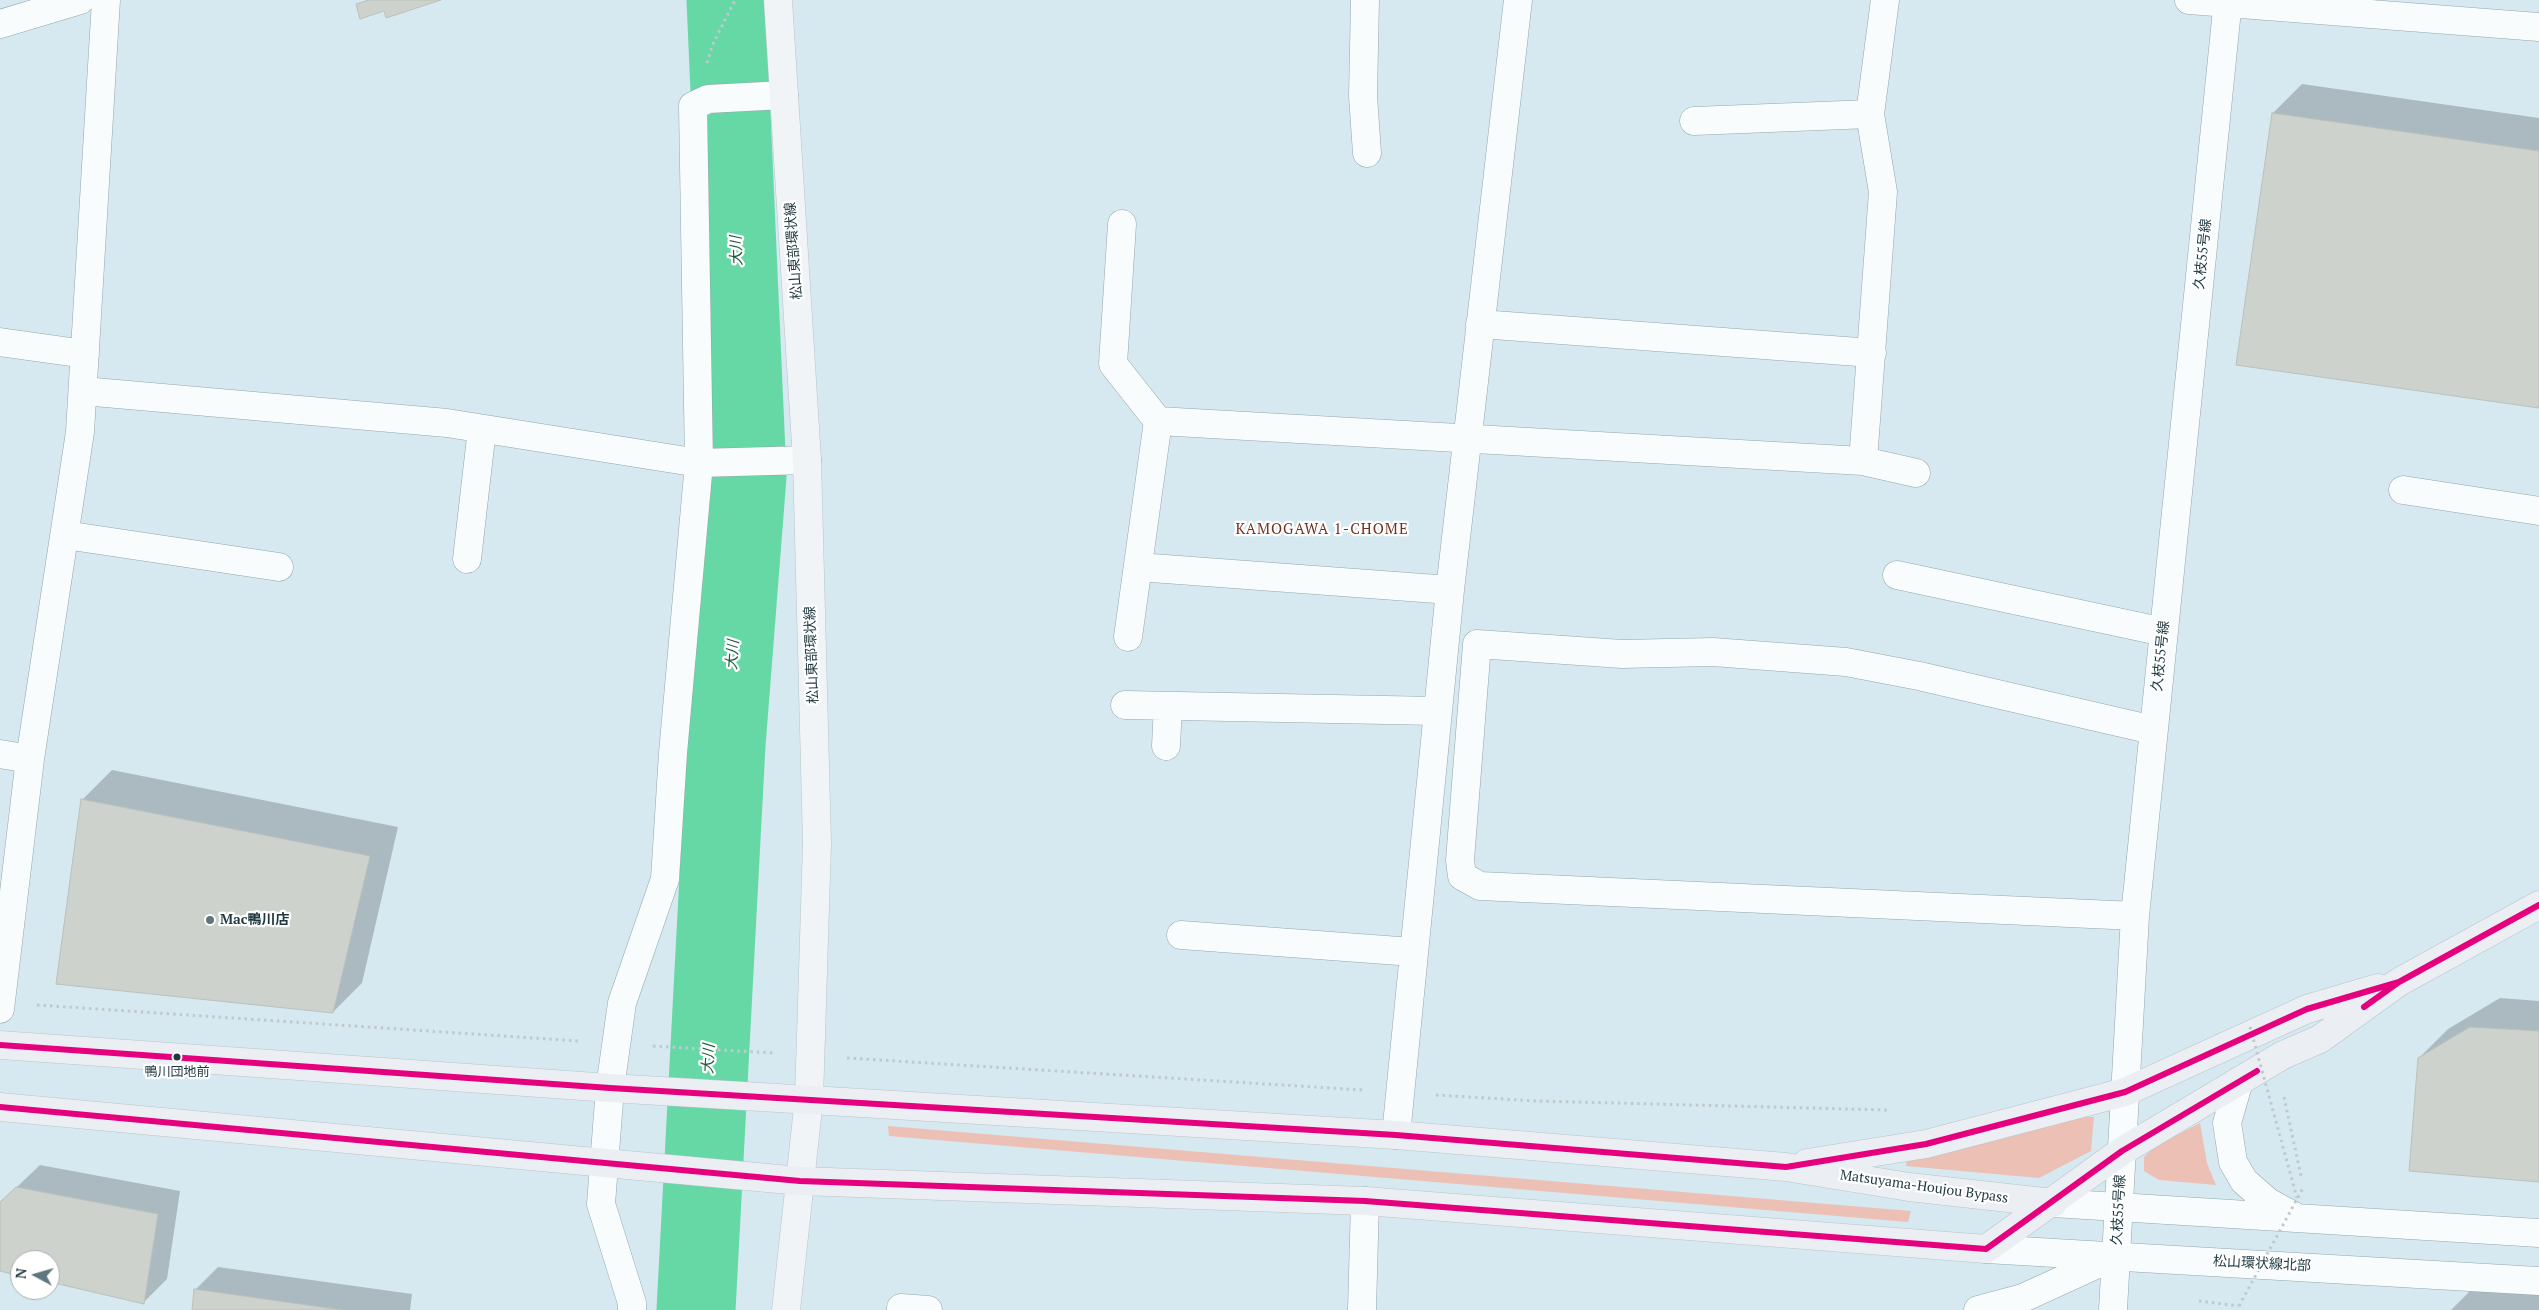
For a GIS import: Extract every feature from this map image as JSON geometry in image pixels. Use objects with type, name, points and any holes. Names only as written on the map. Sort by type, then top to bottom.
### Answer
[{"type":"highway","points":[[0,1107],[800,1181],[1365,1201],[1986,1248],[2052,1203],[2122,1151],[2284,1055],[2320,1039],[2399,982],[2539,905]]},
{"type":"highway","points":[[1786,1167],[1926,1144],[2125,1092],[2307,1009],[2399,982]]},
{"type":"highway","name":"Matsuyama-Houjou Bypass","points":[[0,1045],[610,1088],[1396,1135],[1786,1167],[1909,1187],[2052,1203]]},
{"type":"main road","name":"松山東部環状線","points":[[778,0],[774,96],[817,843],[812,1056],[786,1310]]},
{"type":"street","points":[[0,24],[80,0]]},
{"type":"street","points":[[0,1005],[30,758],[80,432],[106,0]]},
{"type":"street","points":[[1365,0],[1363,96],[1367,153]]},
{"type":"street","points":[[1396,1135],[1450,590],[1518,0]]},
{"type":"street","points":[[1863,461],[1883,192],[1870,114],[1885,0]]},
{"type":"street","points":[[2189,0],[2539,27]]},
{"type":"street","name":"久枝55号線","points":[[2113,1310],[2134,916],[2228,2]]},
{"type":"street","points":[[632,1310],[632,1303],[601,1204],[610,1088],[622,1003],[665,879],[673,753],[706,463],[693,106],[708,99],[774,96]]},
{"type":"street","points":[[1694,121],[1870,114]]},
{"type":"street","points":[[1122,224],[1113,364],[1158,421],[1128,637]]},
{"type":"street","points":[[1480,324],[1872,353]]},
{"type":"street","points":[[0,342],[85,354]]},
{"type":"street","points":[[83,391],[447,423],[706,463],[795,461]]},
{"type":"street","points":[[1158,421],[1467,437],[1863,461],[1916,473]]},
{"type":"street","points":[[467,559],[482,429]]},
{"type":"street","points":[[2403,490],[2539,511]]},
{"type":"street","points":[[64,535],[279,566]]},
{"type":"street","points":[[1138,567],[1450,590]]},
{"type":"street","points":[[1897,575],[2164,632]]},
{"type":"street","points":[[2134,916],[1480,886],[1462,876],[1460,860],[1477,644],[1622,654],[1713,652],[1846,662],[1919,676],[2153,730]]},
{"type":"street","points":[[1125,706],[1437,711]]},
{"type":"street","points":[[1166,746],[1168,706]]},
{"type":"street","points":[[0,754],[30,758]]},
{"type":"street","points":[[1181,935],[1413,952]]},
{"type":"street","points":[[2239,1082],[2227,1123],[2233,1162],[2244,1181],[2268,1202],[2298,1208],[2539,1233]]},
{"type":"street","points":[[1362,1310],[1365,1201]]},
{"type":"street","points":[[2052,1203],[2119,1208],[2298,1208]]},
{"type":"street","name":"松山環状線北部","points":[[1986,1248],[2539,1281]]},
{"type":"street","points":[[1978,1310],[2024,1298],[2117,1255]]},
{"type":"street","points":[[901,1310],[901,1308],[928,1310]]},
{"type":"path","points":[[707,64],[712,46],[735,0]]},
{"type":"path","points":[[0,1005],[1537,1102],[1891,1110]]},
{"type":"path","points":[[2250,1027],[2298,1208]]},
{"type":"path","points":[[2239,1306],[2298,1208],[2303,1188],[2285,1098]]},
{"type":"shaded area","points":[[2080,1117],[2094,1117],[2091,1151],[2039,1178],[1906,1166],[1907,1159],[2001,1139]]},
{"type":"shaded area","points":[[2200,1123],[2207,1163],[2216,1185],[2159,1180],[2144,1171],[2144,1157],[2154,1147]]},
{"type":"shaded area","points":[[888,1126],[1911,1211],[1908,1222],[889,1136]]},
{"type":"building","points":[[369,0],[441,0],[386,18],[384,11],[360,19],[356,4]]},
{"type":"building","points":[[2272,113],[2539,151],[2539,408],[2236,365]]},
{"type":"building","name":"Mac鴨川店","points":[[81,799],[370,856],[333,1013],[56,984]]},
{"type":"building","points":[[2470,1027],[2539,1031],[2539,1182],[2409,1171],[2418,1058]]},
{"type":"building","points":[[16,1187],[158,1214],[144,1304],[60,1284],[60,1250],[10,1250],[10,1274],[0,1271],[0,1202]]},
{"type":"building","points":[[194,1289],[342,1310],[192,1310]]},
{"type":"waterway","name":"大川","points":[[696,1310],[726,745],[747,476],[726,0]]},
{"type":"transit line","points":[[2364,1007],[2399,982],[2539,905]]},
{"type":"transit line","points":[[0,1045],[610,1088],[1396,1135],[1786,1167],[1926,1144],[2125,1092],[2307,1009],[2399,982]]},
{"type":"transit line","points":[[1986,1249],[2122,1151],[2257,1071]]},
{"type":"transit line","points":[[0,1107],[800,1181],[1365,1201],[1986,1249]]},
{"type":"place","name":"Mac鴨川店","points":[[210,920]]},
{"type":"place","name":"鴨川団地前","points":[[177,1057]]},
{"type":"district","name":"KAMOGAWA 1-CHOME","points":[[1322,530]]}]
